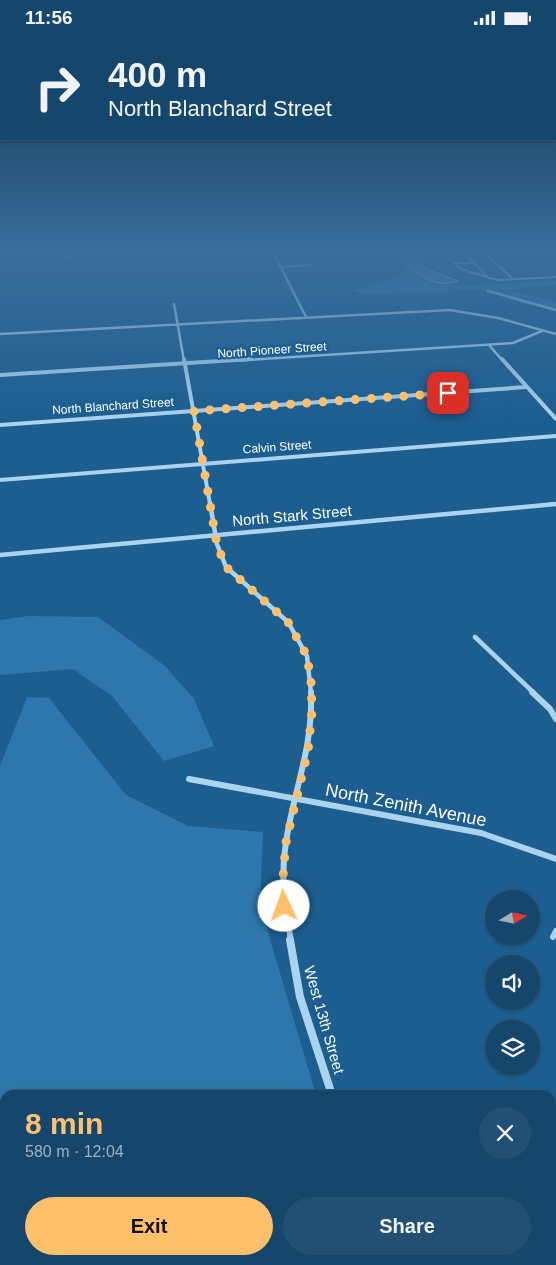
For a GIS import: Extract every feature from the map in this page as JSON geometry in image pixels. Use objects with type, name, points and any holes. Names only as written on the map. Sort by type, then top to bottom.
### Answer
[{"type":"street","name":"West 13th Street","points":[[175,307],[204,463],[217,545],[226,567],[288,622],[307,656],[311,681],[312,711],[308,751],[286,842],[282,889],[288,939],[300,997],[330,1090]]},
{"type":"street","points":[[301,307],[306,317]]},
{"type":"street","points":[[0,333],[450,310],[498,318],[556,334]]},
{"type":"street","name":"North Pioneer Street","points":[[0,375],[489,345],[513,343],[543,331]]},
{"type":"street","points":[[489,345],[556,419]]},
{"type":"street","name":"North Blanchard Street","points":[[0,425],[526,387]]},
{"type":"street","name":"Calvin Street","points":[[0,480],[556,436]]},
{"type":"street","name":"North Stark Street","points":[[0,555],[556,504]]},
{"type":"street","points":[[475,637],[550,709],[556,719]]},
{"type":"street","name":"North Zenith Avenue","points":[[189,779],[481,833],[556,859]]},
{"type":"shaded area","points":[[540,307],[556,307],[556,312]]},
{"type":"shaded area","points":[[28,616],[98,617],[165,666],[194,699],[214,746],[164,761],[112,696],[73,669],[0,675],[0,620]]},
{"type":"shaded area","points":[[27,697],[49,698],[126,795],[188,826],[263,832],[260,905],[315,1090],[0,1090],[0,766]]},
{"type":"waterway","points":[[547,307],[556,310]]},
{"type":"route","points":[[284,906],[282,889],[286,842],[308,751],[312,711],[311,681],[307,656],[288,622],[226,567],[217,545],[194,411],[448,393]]}]
